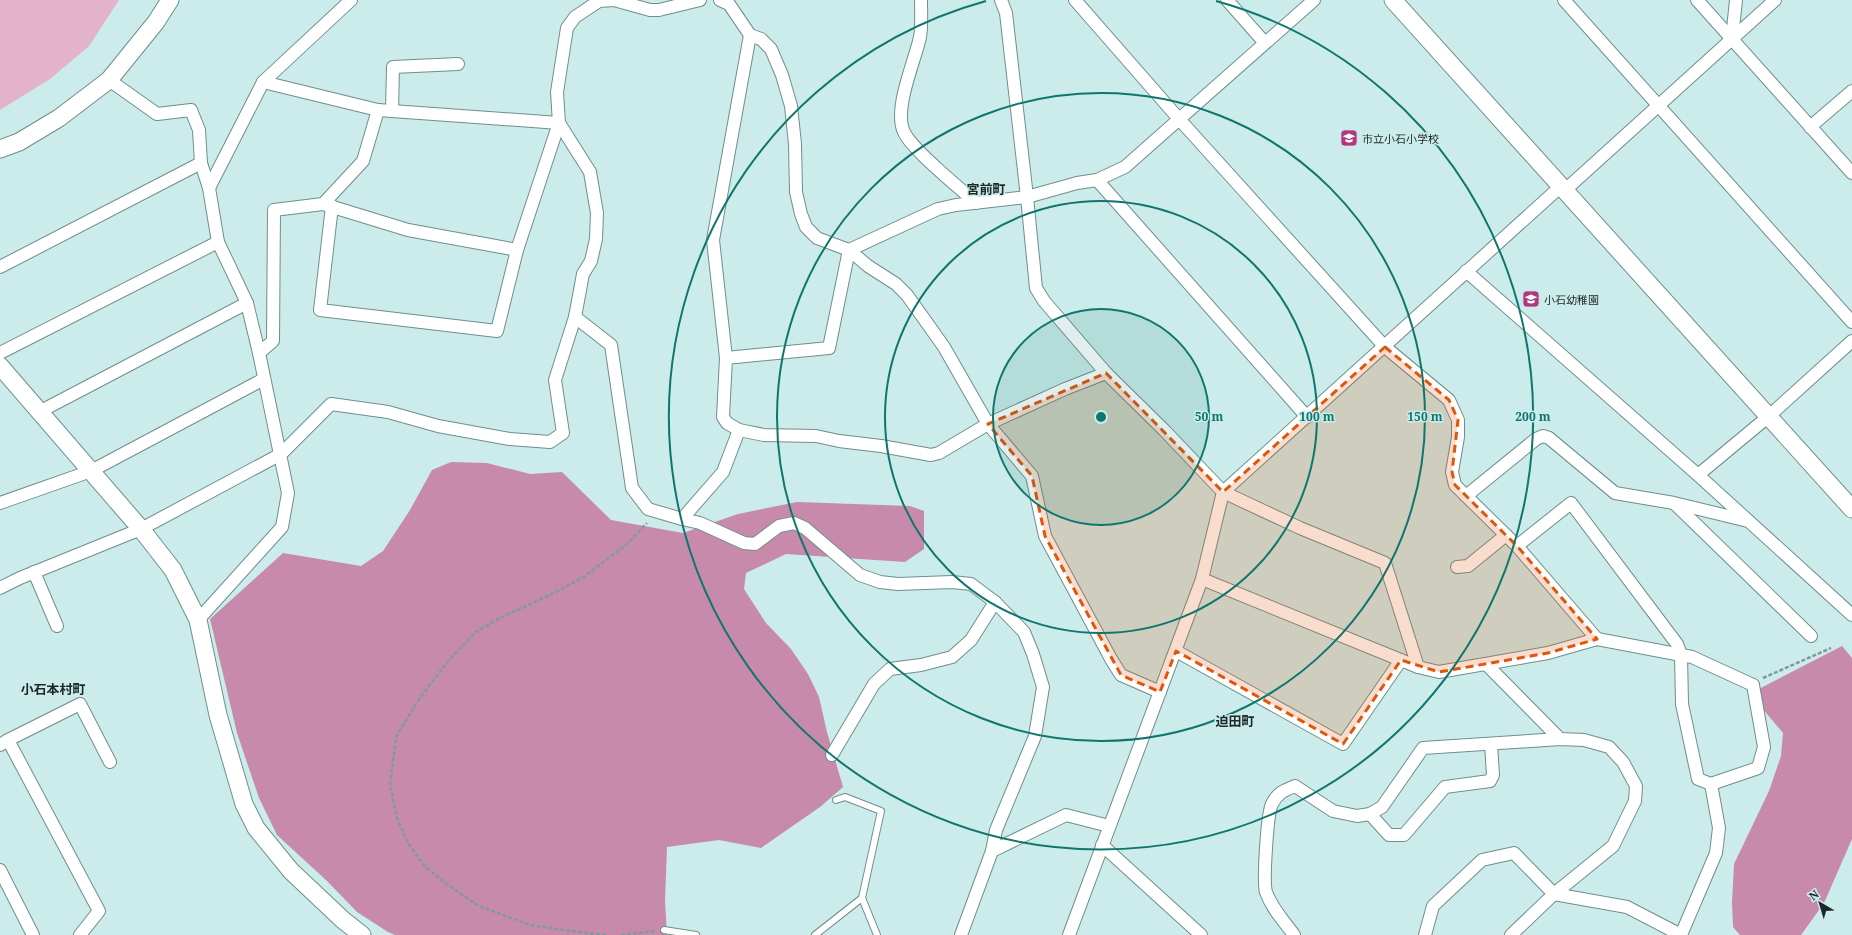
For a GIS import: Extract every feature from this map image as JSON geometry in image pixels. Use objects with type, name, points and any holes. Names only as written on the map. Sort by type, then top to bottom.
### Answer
[{"type":"street","points":[[0,149],[19,142],[59,118],[109,80],[156,22],[170,0]]},
{"type":"street","points":[[209,188],[263,82],[351,0]]},
{"type":"street","points":[[378,110],[363,161],[327,205],[320,310],[497,331],[517,250],[559,123],[557,92],[566,28],[575,17],[599,1],[614,0],[650,10],[659,10],[700,0]]},
{"type":"street","points":[[720,0],[730,4],[750,35],[761,39],[771,49],[782,75],[790,106],[796,144],[796,192],[801,214],[806,227],[817,238],[849,250],[868,266],[896,284],[906,295],[944,347],[988,424],[1032,476],[1045,536],[1121,675],[1160,692]]},
{"type":"street","points":[[921,0],[920,36],[907,82],[900,116],[903,132],[912,144],[976,203]]},
{"type":"street","points":[[1001,0],[1006,13],[1028,197],[1036,288],[1044,301],[1106,374],[1164,430],[1223,492],[1300,528],[1385,563],[1418,667]]},
{"type":"street","points":[[1075,0],[1179,119],[1385,347],[1449,400],[1458,420],[1458,437],[1452,472],[1455,485],[1517,546],[1597,639]]},
{"type":"street","points":[[1227,0],[1266,43]]},
{"type":"street","points":[[849,250],[938,209],[1028,197],[1077,183],[1097,180],[1125,167],[1314,0]]},
{"type":"street","points":[[1393,0],[1852,509]]},
{"type":"street","points":[[1564,0],[1852,322]]},
{"type":"street","points":[[1697,0],[1852,172]]},
{"type":"street","points":[[1732,39],[1736,0]]},
{"type":"street","points":[[1069,935],[1202,579],[1223,492],[1385,347],[1466,272],[1658,106],[1775,0]]},
{"type":"street","points":[[750,35],[713,240],[726,358],[723,417],[727,423],[739,430],[764,435],[816,436],[931,455],[939,453],[988,424],[1065,389],[1106,374]]},
{"type":"street","points":[[392,111],[393,67],[458,64]]},
{"type":"street","points":[[109,80],[157,114],[191,110],[199,130],[201,164],[209,188],[218,242],[247,303],[281,454],[288,493],[282,527],[198,620]]},
{"type":"street","points":[[263,82],[378,110],[559,123]]},
{"type":"street","points":[[1810,127],[1852,91]]},
{"type":"street","points":[[0,588],[34,572],[141,529],[281,454],[331,404],[388,412],[438,426],[510,439],[550,442],[564,433],[555,380],[574,318],[583,274],[591,261],[596,239],[597,213],[590,172],[559,123]]},
{"type":"street","points":[[0,267],[201,164]]},
{"type":"street","points":[[1097,180],[1307,417]]},
{"type":"street","points":[[259,353],[273,341],[274,210],[327,205],[408,230],[517,250]]},
{"type":"street","points":[[0,353],[218,242]]},
{"type":"street","points":[[726,358],[829,348],[849,250]]},
{"type":"street","points":[[1466,272],[1698,475],[1852,615]]},
{"type":"street","points":[[39,412],[247,303]]},
{"type":"street","points":[[574,318],[611,345],[632,488],[648,509],[682,520],[700,523],[744,543],[755,544],[779,526],[794,523],[805,528],[860,575],[880,582],[898,584],[952,582],[971,584],[995,602],[1024,632],[1043,687],[1035,736],[996,830],[992,851],[961,935]]},
{"type":"street","points":[[1698,475],[1769,416],[1852,342]]},
{"type":"street","points":[[0,366],[141,529],[173,570],[198,620],[218,715],[244,804],[256,828],[291,871],[343,920],[362,935]]},
{"type":"street","points":[[0,503],[91,471],[264,379]]},
{"type":"street","points":[[682,520],[723,472],[739,430]]},
{"type":"street","points":[[1466,496],[1536,439],[1543,436],[1549,438],[1615,493],[1674,504],[1749,521]]},
{"type":"street","points":[[1202,579],[1418,667],[1439,672],[1548,653],[1597,639],[1681,655],[1692,657],[1755,683],[1764,746],[1758,768],[1711,784],[1698,779],[1682,704],[1681,655],[1677,644],[1571,503],[1517,546]]},
{"type":"street","points":[[1674,504],[1811,636]]},
{"type":"street","points":[[1457,568],[1468,566],[1506,535]]},
{"type":"street","points":[[34,572],[58,626]]},
{"type":"street","points":[[832,755],[874,684],[890,668],[921,665],[952,657],[971,640],[995,602]]},
{"type":"street","points":[[1176,651],[1343,744],[1402,660]]},
{"type":"street","points":[[1486,664],[1560,739]]},
{"type":"street","points":[[80,935],[99,911],[4,742],[80,704],[110,762]]},
{"type":"street","points":[[1294,935],[1274,910],[1266,891],[1264,873],[1272,804],[1281,792],[1295,786],[1333,811],[1357,816],[1370,814],[1382,807],[1423,748],[1560,739],[1584,740],[1609,747],[1623,762],[1636,786],[1635,801],[1613,846],[1554,894],[1511,935]]},
{"type":"street","points":[[1370,814],[1389,835],[1404,835],[1445,787],[1490,780],[1493,775],[1491,744]]},
{"type":"street","points":[[1425,935],[1433,906],[1482,860],[1514,853],[1554,894],[1627,907],[1681,935],[1716,853],[1719,828],[1711,784]]},
{"type":"street","points":[[992,851],[1066,815],[1109,826]]},
{"type":"street","points":[[1102,845],[1202,935]]},
{"type":"street","points":[[0,870],[33,935]]},
{"type":"lane","points":[[836,800],[845,797],[881,811],[862,898],[877,935]]},
{"type":"lane","points":[[815,935],[862,898]]},
{"type":"lane","points":[[664,930],[696,935]]},
{"type":"path","points":[[606,935],[530,925],[479,906],[445,883],[425,866],[408,843],[397,818],[390,785],[396,737],[419,699],[449,660],[476,632],[500,618],[556,592],[585,576],[627,544],[656,512]]},
{"type":"path","points":[[1755,683],[1831,648]]},
{"type":"path","points":[[621,935],[664,930]]},
{"type":"highlighted area","points":[[1385,347],[1449,400],[1458,420],[1452,472],[1455,485],[1517,546],[1597,639],[1548,653],[1439,672],[1401,660],[1343,744],[1176,651],[1160,692],[1121,675],[1045,536],[1032,476],[988,424],[1106,373],[1223,492]]},
{"type":"shaded area","points":[[0,0],[119,0],[89,46],[50,79],[0,110]]},
{"type":"shaded area","points":[[451,462],[487,463],[530,474],[562,472],[611,520],[683,533],[738,514],[797,502],[910,506],[924,511],[924,549],[905,562],[786,554],[746,573],[744,589],[766,623],[791,649],[808,674],[819,697],[827,732],[843,787],[820,807],[761,848],[719,840],[667,847],[665,901],[667,935],[395,935],[357,912],[327,881],[277,835],[259,798],[237,733],[210,619],[283,553],[361,566],[383,551],[410,510],[432,470]]},
{"type":"shaded area","points":[[1842,646],[1852,658],[1852,839],[1824,903],[1801,935],[1740,935],[1733,927],[1732,902],[1734,864],[1769,791],[1781,756],[1783,733],[1762,708],[1755,691]]},
{"type":"place","name":"市立小石小学校","points":[[1349,138]]},
{"type":"place","name":"小石幼稚園","points":[[1531,299]]},
{"type":"district","name":"宮前町","points":[[986,189]]},
{"type":"district","name":"小石本村町","points":[[53,689]]},
{"type":"district","name":"迫田町","points":[[1235,721]]}]
